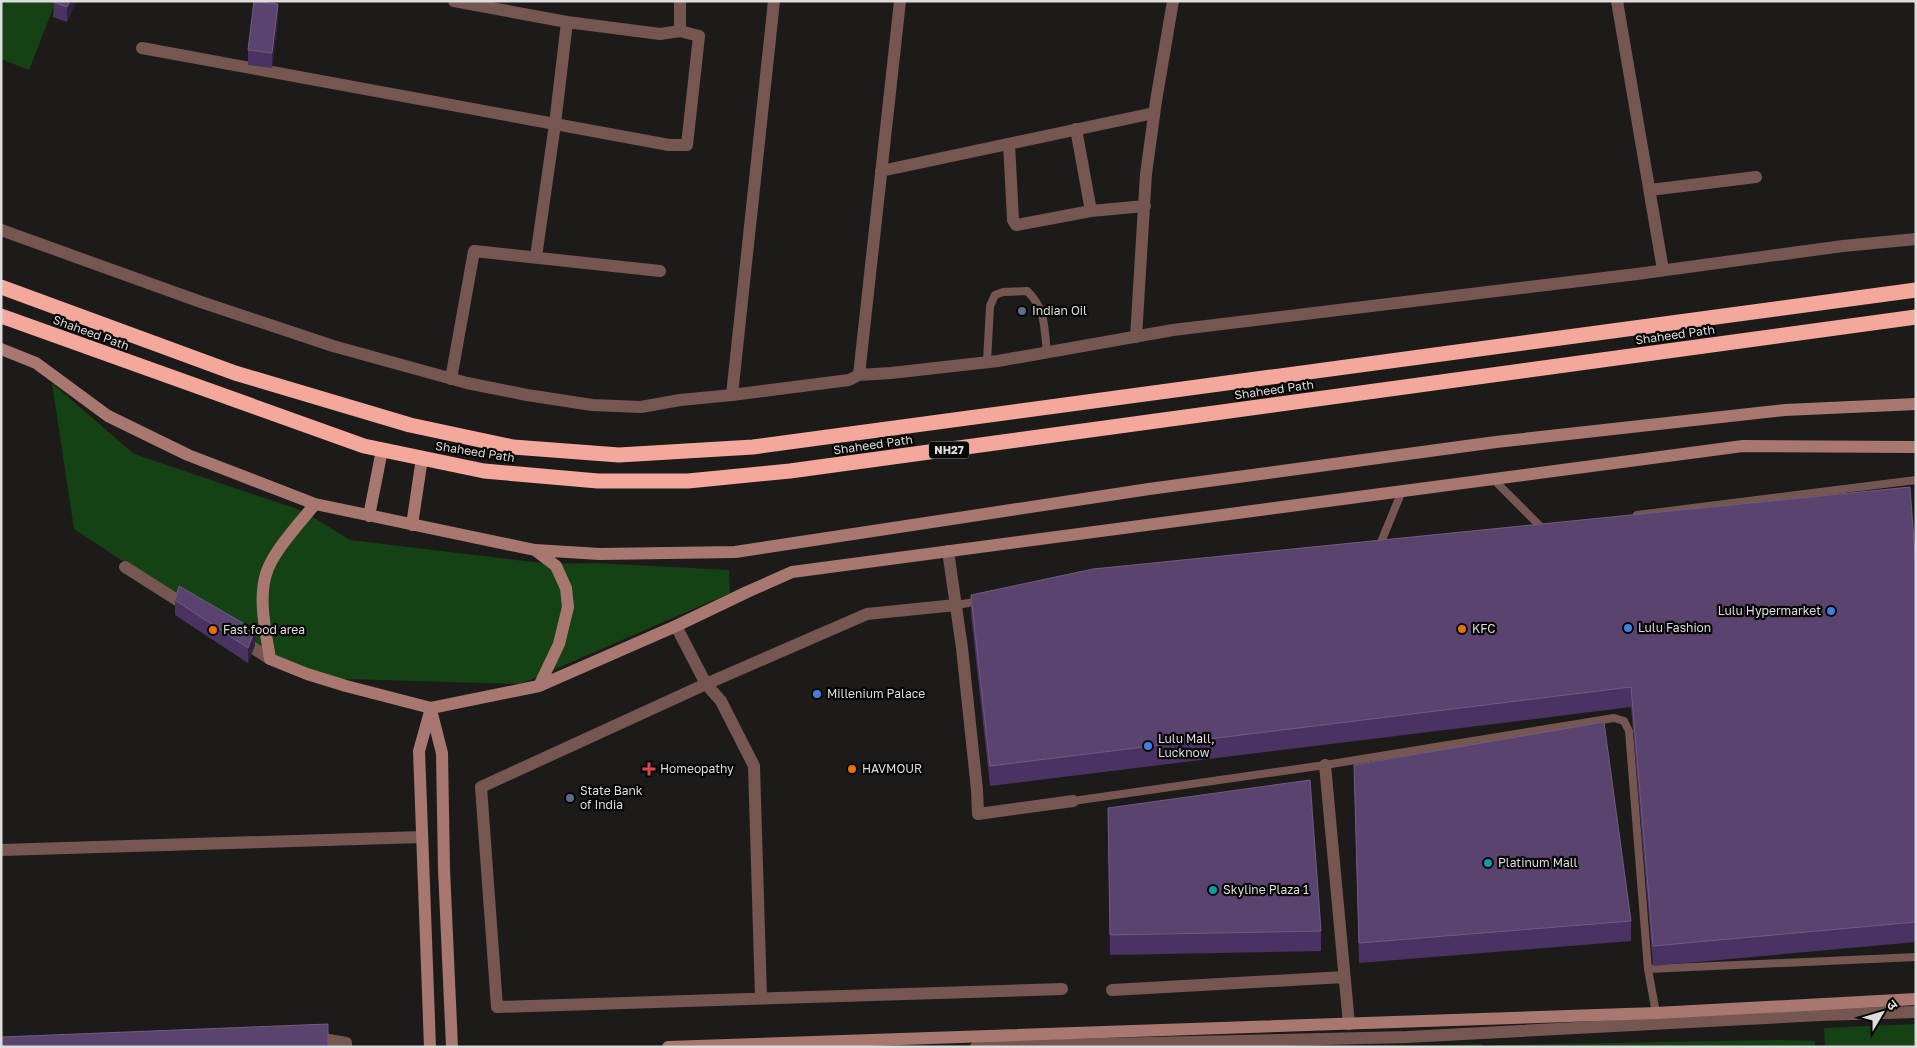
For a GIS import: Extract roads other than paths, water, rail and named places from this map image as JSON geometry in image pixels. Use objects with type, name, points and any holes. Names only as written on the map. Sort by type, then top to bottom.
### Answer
[{"type":"highway","name":"Shaheed Path","points":[[1,288],[235,373],[410,425],[513,447],[619,454],[753,447],[1916,290]]},
{"type":"highway","name":"Shaheed Path","points":[[1,316],[355,443],[484,471],[598,481],[688,481],[762,474],[1916,317]]},
{"type":"street","points":[[142,48],[669,145],[687,145],[699,36],[680,31],[660,34],[567,22],[454,1]]},
{"type":"street","points":[[680,1],[680,31]]},
{"type":"street","points":[[732,395],[774,1]]},
{"type":"street","points":[[859,375],[900,1]]},
{"type":"street","points":[[1136,337],[1146,174],[1154,113],[1173,1]]},
{"type":"street","points":[[1617,1],[1663,270]]},
{"type":"street","points":[[536,258],[567,22]]},
{"type":"street","points":[[881,171],[1154,113]]},
{"type":"street","points":[[1076,130],[1091,211]]},
{"type":"street","points":[[1009,144],[1013,220],[1016,224],[1091,211],[1145,206]]},
{"type":"street","points":[[1650,190],[1756,177]]},
{"type":"street","points":[[1,230],[201,302],[333,346],[451,379],[527,395],[592,405],[640,407],[680,400],[849,380],[859,375],[987,362],[1182,329],[1637,274],[1843,246],[1916,239]]},
{"type":"street","points":[[451,379],[474,251],[660,271]]},
{"type":"street","points":[[1,349],[36,363],[108,416],[188,455],[315,504],[535,550],[600,554],[735,552],[1139,491],[1496,442],[1785,410],[1916,404]]},
{"type":"street","points":[[229,633],[270,659],[307,674],[431,708],[539,686],[676,626],[792,572],[1743,446],[1916,447]]},
{"type":"street","points":[[369,516],[382,450]]},
{"type":"street","points":[[412,524],[422,458]]},
{"type":"street","points":[[270,659],[263,598],[266,573],[284,541],[315,504]]},
{"type":"street","points":[[535,550],[556,566],[566,588],[568,607],[560,644],[539,686]]},
{"type":"street","points":[[948,552],[962,648],[978,814],[1073,801]]},
{"type":"street","points":[[125,567],[196,612]]},
{"type":"street","points":[[956,605],[867,614],[706,684],[481,787],[497,1007],[760,997],[1062,989]]},
{"type":"street","points":[[676,626],[706,684],[722,701],[754,766],[760,997]]},
{"type":"street","points":[[430,1047],[419,751],[431,708]]},
{"type":"street","points":[[431,708],[442,753],[444,869],[452,1047]]},
{"type":"street","points":[[1326,765],[1349,1024]]},
{"type":"street","points":[[1,850],[422,837]]},
{"type":"street","points":[[1112,990],[1344,976]]},
{"type":"street","points":[[668,1047],[1656,1013],[1916,999]]},
{"type":"street","points":[[976,1047],[1407,1038],[1820,1015],[1916,1012]]},
{"type":"street","points":[[301,1035],[346,1043],[346,1047]]},
{"type":"lane","points":[[987,362],[990,306],[995,295],[1003,292],[1027,291],[1037,300],[1043,316],[1047,352]]},
{"type":"lane","points":[[1494,479],[1541,527]]},
{"type":"lane","points":[[1630,516],[1916,480]]},
{"type":"lane","points":[[1379,547],[1402,491]]},
{"type":"lane","points":[[1532,528],[1551,526]]},
{"type":"lane","points":[[1370,548],[1389,546]]},
{"type":"lane","points":[[956,605],[993,599]]},
{"type":"lane","points":[[1073,801],[1326,765],[1614,718],[1624,721],[1629,731],[1648,968],[1656,1013]]},
{"type":"lane","points":[[1648,968],[1916,957]]},
{"type":"place","name":"Indian Oil","points":[[1022,311]]},
{"type":"place","name":"Lulu Hypermarket","points":[[1831,611]]},
{"type":"place","name":"Lulu Fashion","points":[[1628,628]]},
{"type":"place","name":"KFC","points":[[1462,629]]},
{"type":"place","name":"Fast food area","points":[[213,630]]},
{"type":"place","name":"Millenium Palace","points":[[817,694]]},
{"type":"place","name":"Lulu Mall, Lucknow","points":[[1148,746]]},
{"type":"place","name":"Homeopathy","points":[[649,769]]},
{"type":"place","name":"HAVMOUR","points":[[852,769]]},
{"type":"place","name":"State Bank of India","points":[[570,798]]},
{"type":"place","name":"Platinum Mall","points":[[1488,863]]},
{"type":"place","name":"Skyline Plaza 1","points":[[1213,890]]}]
